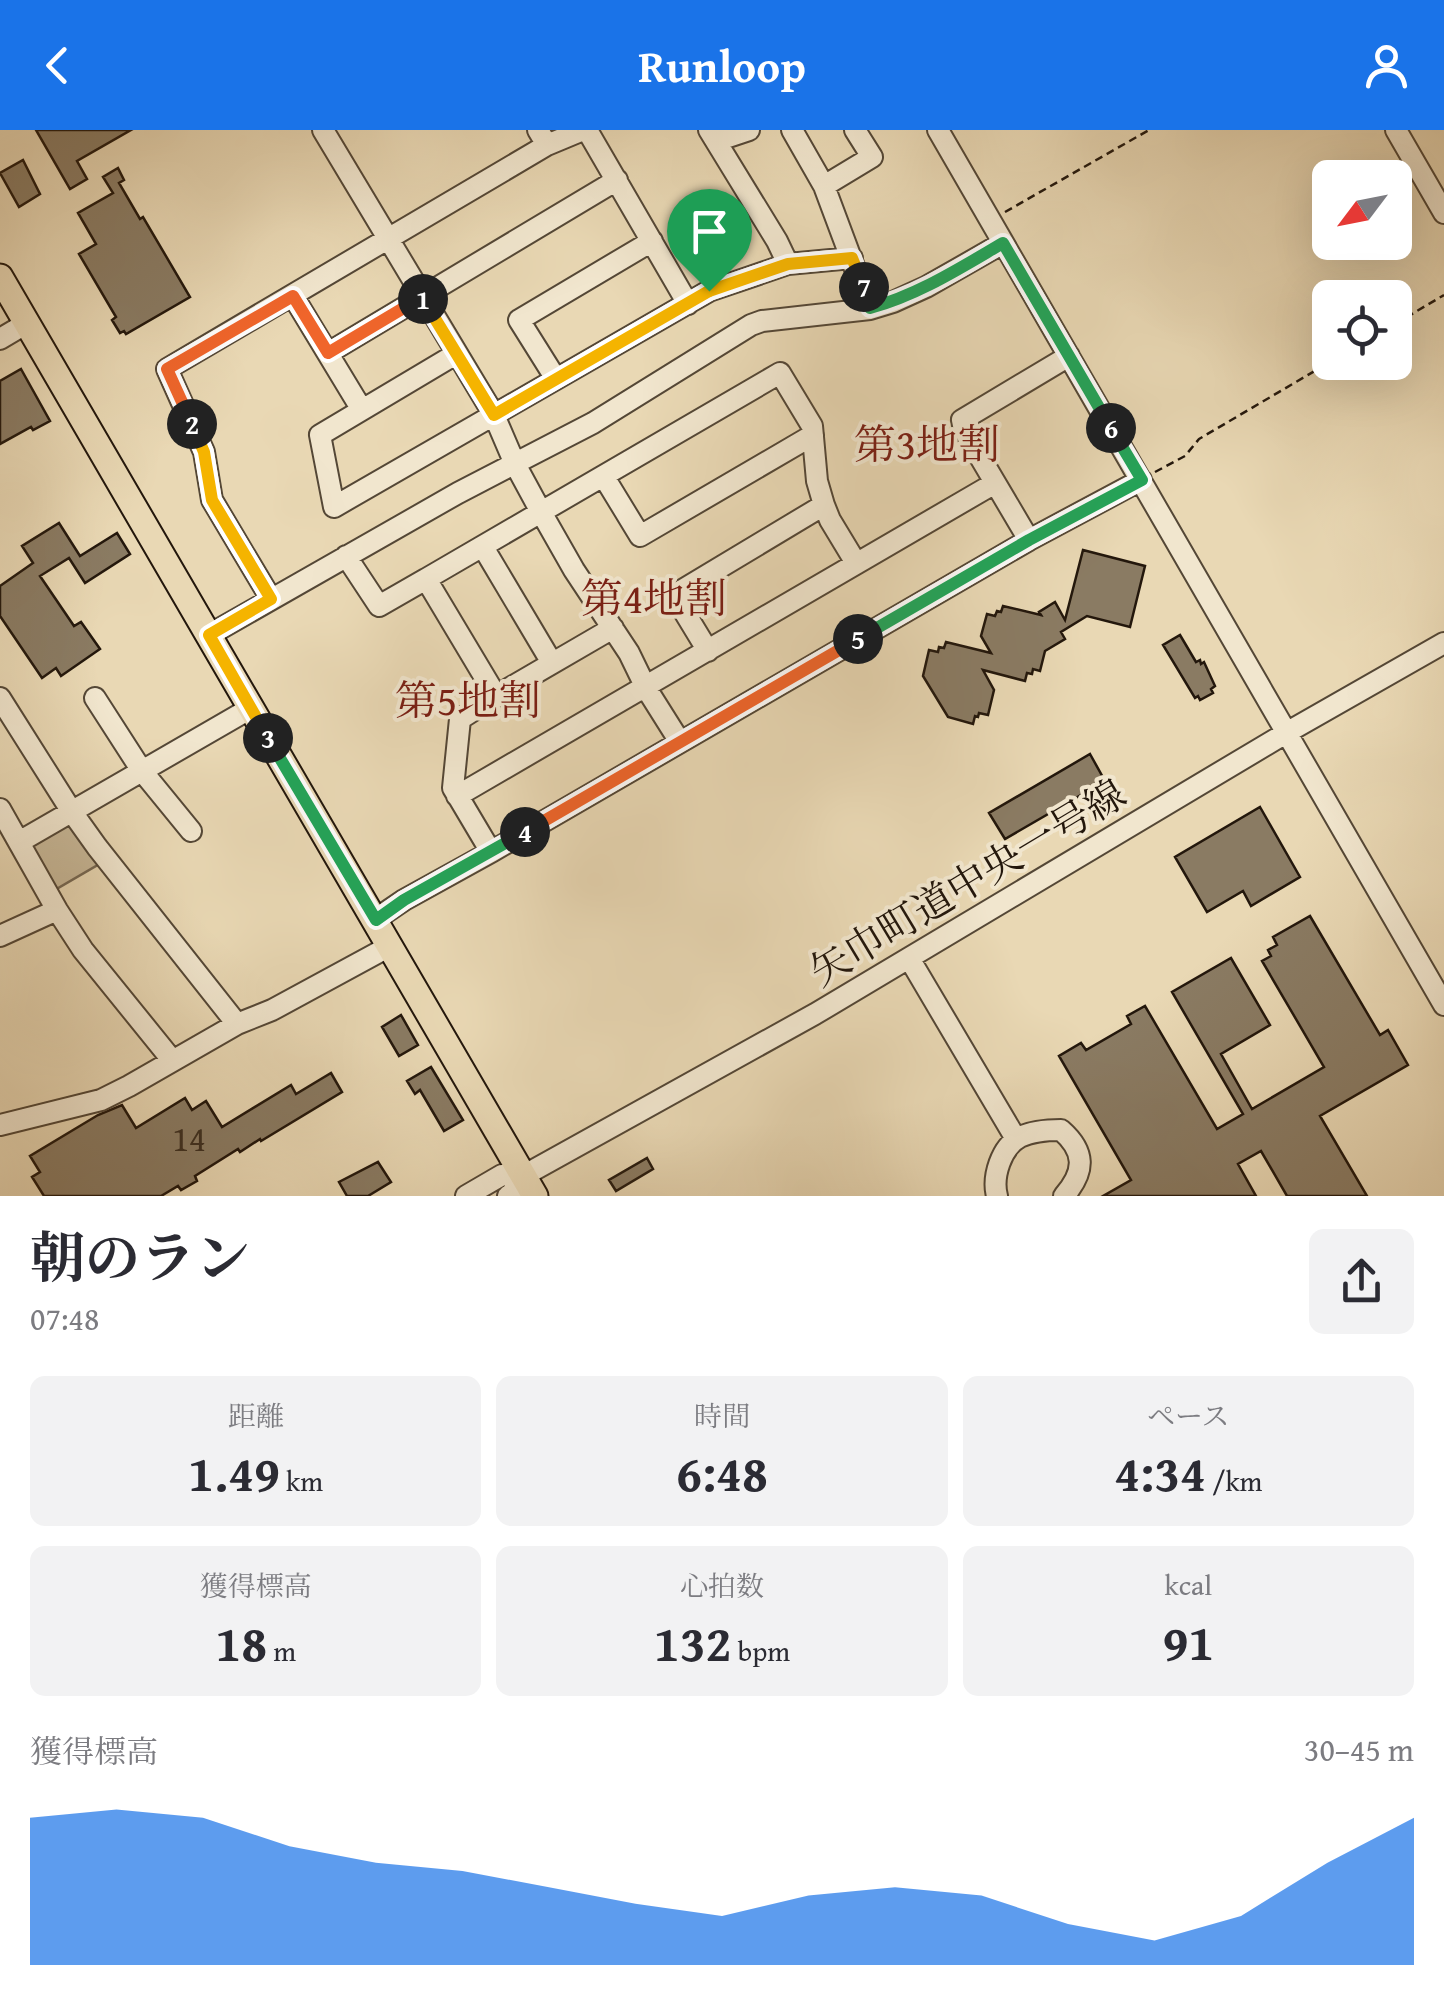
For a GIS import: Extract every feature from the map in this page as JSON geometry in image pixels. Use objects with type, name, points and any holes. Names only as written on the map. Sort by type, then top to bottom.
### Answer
[{"type":"main road","points":[[0,277],[376,920],[522,1189]]},
{"type":"street","points":[[323,130],[494,415],[515,464],[574,570],[629,652],[680,742]]},
{"type":"street","points":[[271,599],[212,500],[204,452],[167,369],[389,240],[542,138],[585,130],[688,304]]},
{"type":"street","points":[[750,130],[713,136],[788,264]]},
{"type":"street","points":[[792,130],[824,186],[870,308]]},
{"type":"street","points":[[824,186],[872,157],[856,130]]},
{"type":"street","points":[[938,130],[1444,1005]]},
{"type":"street","points":[[1396,130],[1444,212]]},
{"type":"street","points":[[328,353],[617,180]]},
{"type":"street","points":[[556,379],[519,320],[652,242]]},
{"type":"street","points":[[209,635],[458,492],[593,423],[751,325],[893,302],[1003,243]]},
{"type":"street","points":[[456,354],[320,435],[334,506],[732,282],[788,264],[852,258]]},
{"type":"street","points":[[293,296],[362,410]]},
{"type":"street","points":[[0,339],[27,323]]},
{"type":"street","points":[[1029,540],[964,430],[962,420],[1069,356]]},
{"type":"street","points":[[346,556],[378,606],[780,374],[812,426],[817,481],[824,504],[856,563]]},
{"type":"street","points":[[604,476],[640,536],[812,435]]},
{"type":"street","points":[[376,920],[404,900],[1029,540],[1142,480]]},
{"type":"street","points":[[458,796],[995,483]]},
{"type":"street","points":[[708,651],[674,595],[824,504]]},
{"type":"street","points":[[483,547],[552,663]]},
{"type":"street","points":[[426,579],[496,696]]},
{"type":"street","points":[[491,852],[452,788],[460,719],[613,628]]},
{"type":"street","name":"矢巾町道中央一号線","points":[[466,1196],[502,1175],[522,1189],[1286,732],[1444,643]]},
{"type":"street","points":[[0,698],[72,812],[237,1024]]},
{"type":"street","points":[[95,698],[142,771],[191,832]]},
{"type":"street","points":[[20,842],[251,708]]},
{"type":"street","points":[[0,810],[84,950],[172,1060]]},
{"type":"street","points":[[0,936],[57,910]]},
{"type":"street","points":[[0,1126],[100,1100],[390,946]]},
{"type":"street","points":[[910,958],[1016,1138]]},
{"type":"street","points":[[997,1196],[993,1182],[998,1166],[1016,1138],[1040,1130],[1061,1130],[1074,1141],[1080,1153],[1079,1171],[1064,1196]]},
{"type":"path","points":[[991,220],[1149,130]]},
{"type":"path","points":[[1412,314],[1444,295]]},
{"type":"path","points":[[1142,480],[1185,456],[1199,439],[1312,373]]},
{"type":"shaded area","points":[[72,820],[101,863],[53,891],[27,848]]},
{"type":"building","points":[[36,130],[131,130],[77,161],[87,179],[70,189]]},
{"type":"building","points":[[23,160],[40,194],[19,207],[0,173]]},
{"type":"building","points":[[118,168],[124,180],[119,183],[190,297],[126,334],[120,333],[112,320],[116,317],[79,254],[96,244],[78,213],[113,193],[103,177]]},
{"type":"building","points":[[21,369],[50,421],[0,444],[0,381]]},
{"type":"building","points":[[59,523],[80,556],[117,533],[130,554],[85,583],[69,558],[40,576],[74,626],[81,622],[100,649],[61,676],[56,668],[42,678],[0,616],[0,586],[33,563],[22,546]]},
{"type":"building","points":[[1083,550],[1145,566],[1130,627],[1087,616],[1061,632],[1065,639],[1045,651],[1040,671],[1033,669],[1032,674],[1027,673],[1025,681],[983,670],[994,690],[988,715],[979,713],[973,724],[948,717],[923,676],[929,650],[938,652],[946,642],[991,653],[981,636],[987,614],[995,616],[1003,606],[1041,615],[1039,612],[1055,602],[1065,620]]},
{"type":"building","points":[[1180,635],[1196,662],[1204,662],[1215,686],[1211,689],[1213,693],[1200,700],[1195,698],[1163,645]]},
{"type":"building","points":[[1090,754],[1105,781],[1005,839],[989,813]]},
{"type":"building","points":[[1260,807],[1300,877],[1251,906],[1243,891],[1207,912],[1175,857]]},
{"type":"building","points":[[1310,916],[1380,1035],[1388,1030],[1408,1065],[1320,1116],[1367,1196],[1287,1196],[1261,1151],[1238,1164],[1256,1196],[1103,1196],[1131,1180],[1059,1056],[1081,1043],[1086,1050],[1131,1024],[1127,1016],[1145,1006],[1217,1129],[1243,1114],[1172,992],[1231,958],[1270,1025],[1221,1054],[1252,1109],[1324,1067],[1262,961],[1271,956],[1268,950],[1277,945],[1273,937]]},
{"type":"building","points":[[401,1015],[418,1045],[399,1056],[382,1027]]},
{"type":"building","points":[[431,1067],[463,1120],[444,1131],[420,1090],[415,1094],[407,1081]]},
{"type":"building","points":[[331,1073],[342,1092],[261,1141],[240,1152],[238,1149],[195,1176],[197,1181],[181,1190],[178,1186],[161,1196],[44,1196],[32,1177],[40,1172],[30,1156],[122,1105],[136,1128],[185,1098],[192,1110],[206,1101],[222,1127],[291,1085],[296,1094]]},
{"type":"building","points":[[647,1158],[653,1169],[616,1191],[609,1180]]},
{"type":"building","points":[[378,1162],[391,1182],[368,1196],[347,1196],[339,1182]]},
{"type":"district","name":"第3地割","points":[[927,443]]},
{"type":"district","name":"第4地割","points":[[654,597]]},
{"type":"district","name":"第5地割","points":[[468,699]]},
{"type":"route","points":[[1003,243],[1142,480],[1029,540],[404,900],[376,920],[209,635],[271,599],[212,500],[204,452],[167,369],[293,296],[328,353],[422,297],[494,415],[709,291],[788,264],[852,258],[870,308],[926,287],[1003,243]]}]
